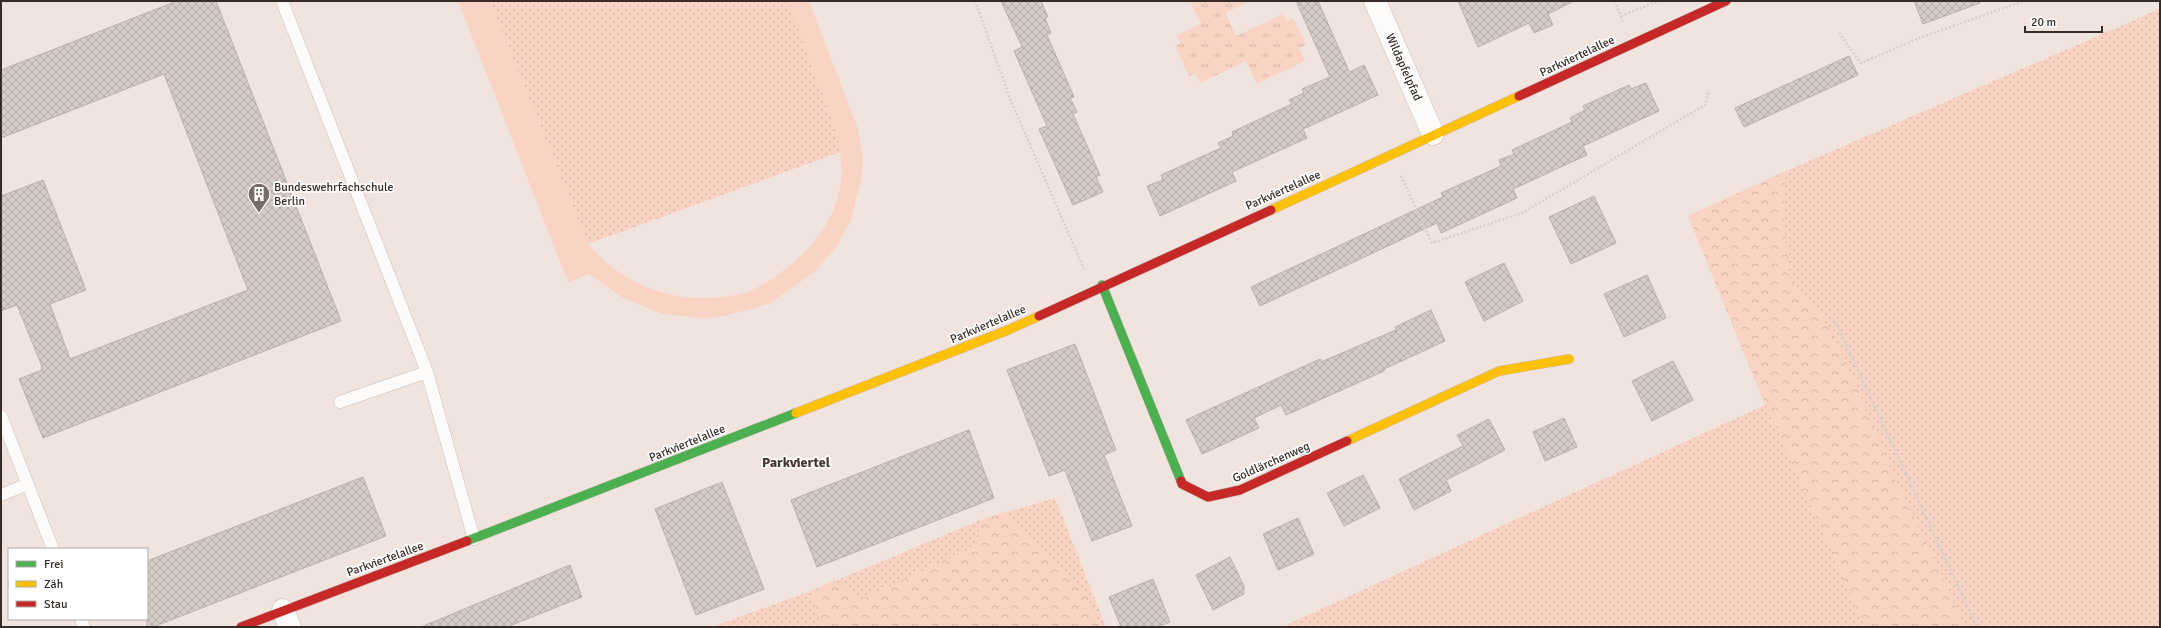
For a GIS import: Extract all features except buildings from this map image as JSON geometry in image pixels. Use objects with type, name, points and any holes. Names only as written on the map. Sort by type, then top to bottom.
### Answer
[{"type":"street","name":"Wildapfelpfad","points":[[1375,1],[1433,134]]},
{"type":"street","name":"Parkviertelallee","points":[[241,627],[286,618],[474,539],[1008,330],[1726,1]]},
{"type":"street","name":"Goldlärchenweg","points":[[1102,286],[1182,484],[1208,497],[1240,490],[1499,371],[1569,359]]},
{"type":"lane","points":[[282,1],[427,372],[474,539]]},
{"type":"lane","points":[[340,402],[427,372]]},
{"type":"lane","points":[[1,416],[53,548]]},
{"type":"lane","points":[[1,495],[28,484]]},
{"type":"path","points":[[975,1],[1011,101],[1093,290]]},
{"type":"path","points":[[1620,16],[1658,1]]},
{"type":"path","points":[[1839,33],[1861,63],[1922,37],[2024,1]]},
{"type":"path","points":[[1391,154],[1432,243],[1522,213],[1705,105],[1709,90]]},
{"type":"path","points":[[1834,319],[1977,627]]},
{"type":"green space","points":[[458,1],[490,1],[588,244],[603,260],[620,273],[638,283],[657,291],[677,296],[698,298],[740,294],[761,286],[792,264],[810,247],[825,226],[836,204],[841,179],[841,166],[835,128],[788,1],[809,1],[858,129],[863,159],[861,181],[850,222],[835,249],[814,272],[769,304],[724,316],[704,318],[663,314],[623,298],[589,274],[568,282]]},
{"type":"green space","points":[[490,1],[788,1],[836,131],[840,152],[588,244]]},
{"type":"green space","points":[[1190,1],[1245,1],[1246,3],[1225,13],[1236,36],[1283,14],[1286,21],[1293,18],[1306,45],[1299,48],[1305,61],[1257,84],[1246,61],[1200,83],[1195,73],[1189,76],[1175,46],[1181,43],[1177,35],[1201,24]]},
{"type":"green space","points":[[2160,9],[2160,627],[1282,627],[1765,405],[1688,216],[1786,171]]},
{"type":"green space","points":[[1786,171],[1784,221],[1790,278],[1832,330],[1896,480],[1966,627],[1865,627],[1766,405],[1688,216]]},
{"type":"green space","points":[[1055,498],[1106,627],[711,627],[811,591],[983,519]]},
{"type":"green space","points":[[1006,512],[1089,598],[1100,627],[821,627],[811,591],[834,580],[860,600],[973,547],[983,519]]},
{"type":"traffic: fast","points":[[1102,285],[1181,481]]},
{"type":"traffic: fast","points":[[467,541],[796,413]]},
{"type":"traffic: slow","points":[[1271,210],[1519,96]]},
{"type":"traffic: slow","points":[[796,413],[1008,330],[1039,316]]},
{"type":"traffic: slow","points":[[1347,441],[1499,371],[1569,359]]},
{"type":"traffic: jam","points":[[1519,96],[1726,1]]},
{"type":"traffic: jam","points":[[1039,316],[1271,210]]},
{"type":"traffic: jam","points":[[1181,481],[1182,484],[1208,497],[1240,490],[1347,441]]},
{"type":"traffic: jam","points":[[241,627],[467,541]]},
{"type":"place","name":"Bundeswehrfachschule Berlin","points":[[259,214]]},
{"type":"district","name":"Parkviertel","points":[[796,462]]}]
